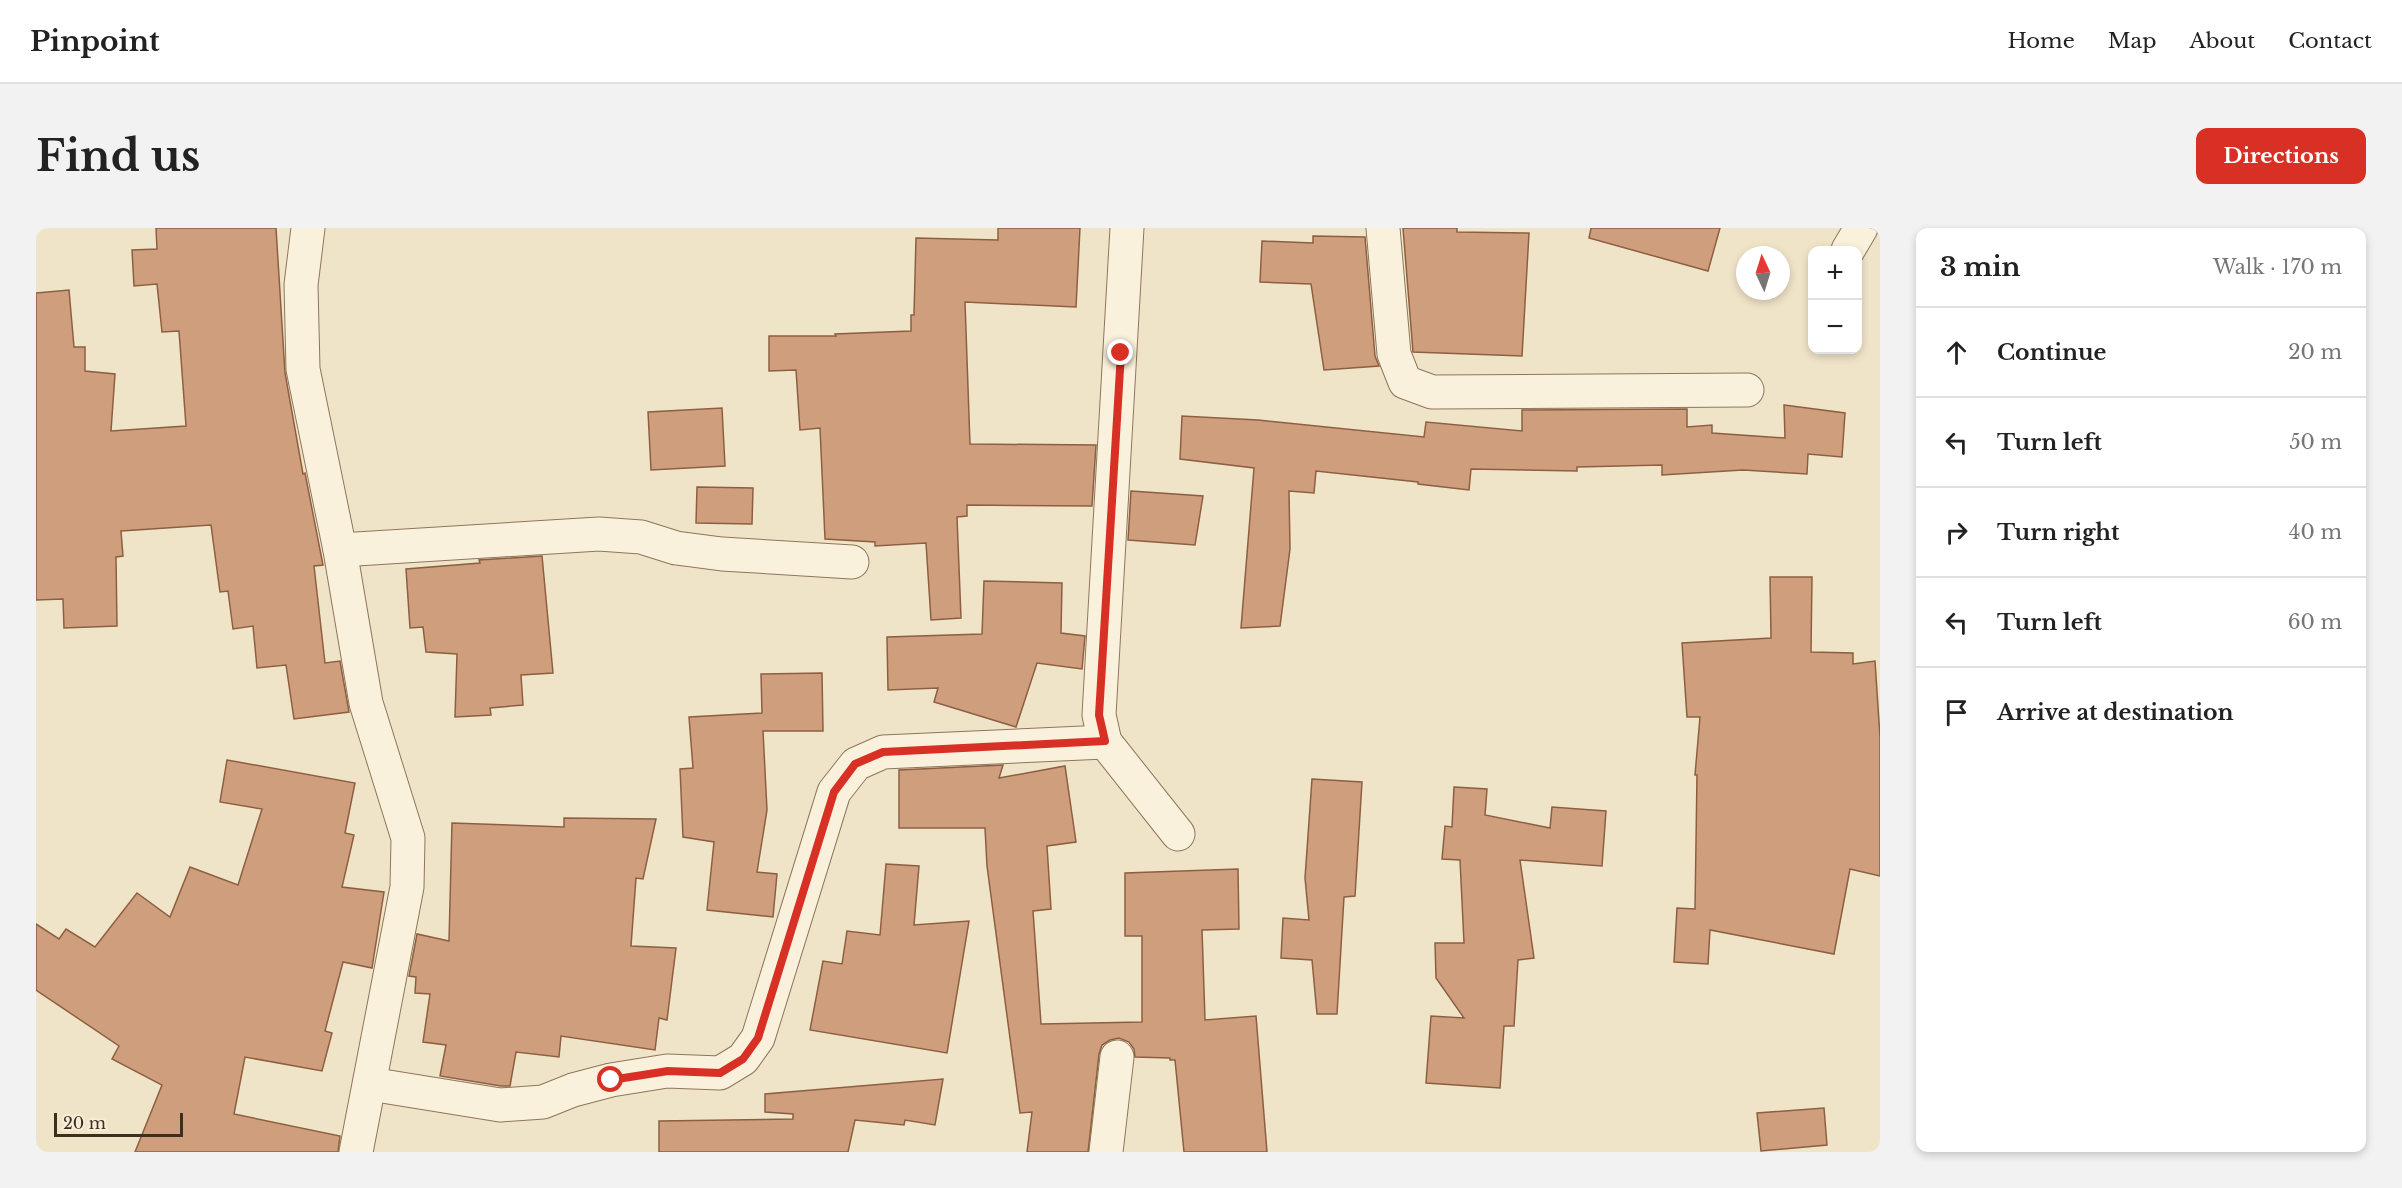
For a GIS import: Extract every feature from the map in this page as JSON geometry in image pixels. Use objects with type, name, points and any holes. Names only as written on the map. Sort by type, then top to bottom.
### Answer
[{"type":"street","points":[[308,228],[301,285],[303,369],[340,550],[366,703],[408,838],[407,887],[356,1152]]},
{"type":"street","points":[[1127,228],[1121,365],[1099,715],[1105,741],[1178,834]]},
{"type":"street","points":[[1383,228],[1394,354],[1405,382],[1432,392],[1747,390]]},
{"type":"street","points":[[1850,246],[1861,228]]},
{"type":"street","points":[[340,550],[599,534],[641,537],[676,548],[711,552],[852,562]]},
{"type":"street","points":[[370,1084],[500,1106],[543,1102],[573,1090],[611,1080],[668,1071],[720,1073],[743,1059],[758,1038],[834,792],[855,764],[883,752],[1105,741]]},
{"type":"street","points":[[1106,1152],[1118,1057]]},
{"type":"building","points":[[156,228],[276,228],[285,373],[303,474],[305,473],[323,565],[314,566],[325,663],[340,661],[349,712],[294,719],[286,665],[257,668],[253,626],[233,629],[228,591],[220,592],[211,525],[121,531],[123,556],[116,557],[117,626],[64,628],[63,599],[36,600],[36,293],[69,290],[74,347],[85,347],[85,371],[115,374],[111,431],[186,426],[179,331],[162,332],[157,284],[134,286],[132,250],[157,249]]},
{"type":"building","points":[[998,228],[1080,228],[1076,307],[965,302],[970,444],[1096,445],[1092,506],[967,505],[967,516],[957,517],[961,618],[931,620],[926,543],[875,546],[875,542],[825,539],[820,428],[800,430],[796,370],[769,371],[769,336],[836,336],[835,334],[911,331],[911,315],[914,315],[916,238],[998,240]]},
{"type":"building","points":[[1403,228],[1457,228],[1457,232],[1529,233],[1522,356],[1413,352]]},
{"type":"building","points":[[1591,228],[1720,228],[1708,271],[1589,238]]},
{"type":"building","points":[[1313,236],[1365,237],[1375,356],[1379,366],[1324,370],[1311,284],[1260,282],[1262,241],[1313,243]]},
{"type":"building","points":[[1784,405],[1845,413],[1842,457],[1808,454],[1807,474],[1743,470],[1662,475],[1662,465],[1577,467],[1577,471],[1471,469],[1469,490],[1316,471],[1314,493],[1289,491],[1290,549],[1280,626],[1241,628],[1254,468],[1180,459],[1182,416],[1258,420],[1424,437],[1426,422],[1522,431],[1522,410],[1687,409],[1687,427],[1712,425],[1712,433],[1785,438]]},
{"type":"building","points":[[722,408],[725,466],[651,470],[648,412]]},
{"type":"building","points":[[697,487],[753,488],[752,524],[696,523]]},
{"type":"building","points":[[1131,491],[1203,496],[1195,545],[1128,540]]},
{"type":"building","points":[[542,556],[553,673],[521,675],[523,705],[490,708],[491,715],[455,717],[457,654],[426,652],[423,627],[410,628],[406,569],[480,563],[479,560]]},
{"type":"building","points":[[1770,577],[1812,577],[1811,652],[1853,653],[1853,664],[1875,661],[1880,737],[1880,876],[1850,869],[1834,954],[1710,930],[1708,964],[1674,962],[1677,908],[1695,909],[1697,775],[1695,775],[1700,717],[1687,717],[1682,643],[1771,638]]},
{"type":"building","points":[[984,581],[1062,583],[1061,633],[1085,636],[1082,669],[1037,663],[1016,727],[934,702],[938,688],[888,690],[887,637],[982,634]]},
{"type":"building","points":[[822,673],[823,731],[763,731],[767,810],[757,872],[777,874],[773,917],[707,910],[714,842],[683,837],[680,769],[693,768],[689,717],[762,713],[761,674]]},
{"type":"building","points":[[227,760],[355,783],[345,833],[354,835],[342,887],[384,892],[372,968],[343,962],[325,1031],[332,1033],[322,1071],[245,1057],[234,1114],[340,1136],[338,1152],[135,1152],[162,1085],[112,1059],[119,1046],[36,990],[36,924],[59,939],[66,929],[95,947],[137,893],[170,917],[190,867],[238,885],[262,809],[220,802]]},
{"type":"building","points":[[1003,765],[999,778],[1065,766],[1076,842],[1047,846],[1051,909],[1033,911],[1041,1024],[1142,1022],[1142,936],[1125,936],[1125,873],[1238,869],[1239,929],[1202,930],[1205,1020],[1256,1016],[1267,1152],[1184,1152],[1175,1060],[1135,1057],[1134,1049],[1129,1042],[1119,1038],[1102,1045],[1099,1054],[1088,1152],[1027,1152],[1032,1112],[1020,1113],[987,866],[985,828],[899,828],[899,770]]},
{"type":"building","points":[[1312,779],[1362,782],[1355,896],[1344,897],[1337,1014],[1317,1014],[1312,960],[1281,958],[1283,918],[1309,920],[1305,878]]},
{"type":"building","points":[[1454,787],[1487,789],[1485,815],[1550,828],[1552,807],[1606,811],[1602,866],[1520,860],[1534,958],[1518,960],[1514,1026],[1504,1026],[1500,1088],[1426,1083],[1431,1016],[1464,1018],[1436,978],[1435,943],[1464,943],[1460,860],[1442,859],[1445,826],[1452,827]]},
{"type":"building","points":[[564,818],[656,819],[643,879],[636,878],[631,946],[676,948],[667,1020],[659,1018],[655,1050],[561,1036],[559,1057],[516,1052],[510,1086],[440,1076],[446,1045],[423,1042],[430,994],[415,993],[416,977],[409,976],[417,934],[449,941],[452,823],[564,827]]},
{"type":"building","points":[[886,864],[919,866],[914,925],[969,921],[947,1053],[810,1030],[823,961],[842,964],[847,931],[880,935]]},
{"type":"building","points":[[943,1079],[935,1125],[905,1120],[904,1125],[855,1120],[848,1152],[659,1152],[659,1121],[793,1119],[793,1114],[765,1112],[765,1094]]},
{"type":"building","points":[[1824,1108],[1827,1145],[1761,1151],[1757,1113]]},
{"type":"route","points":[[611,1080],[668,1071],[720,1073],[743,1059],[758,1038],[834,792],[855,764],[883,752],[1105,741],[1099,715],[1121,353]]}]
